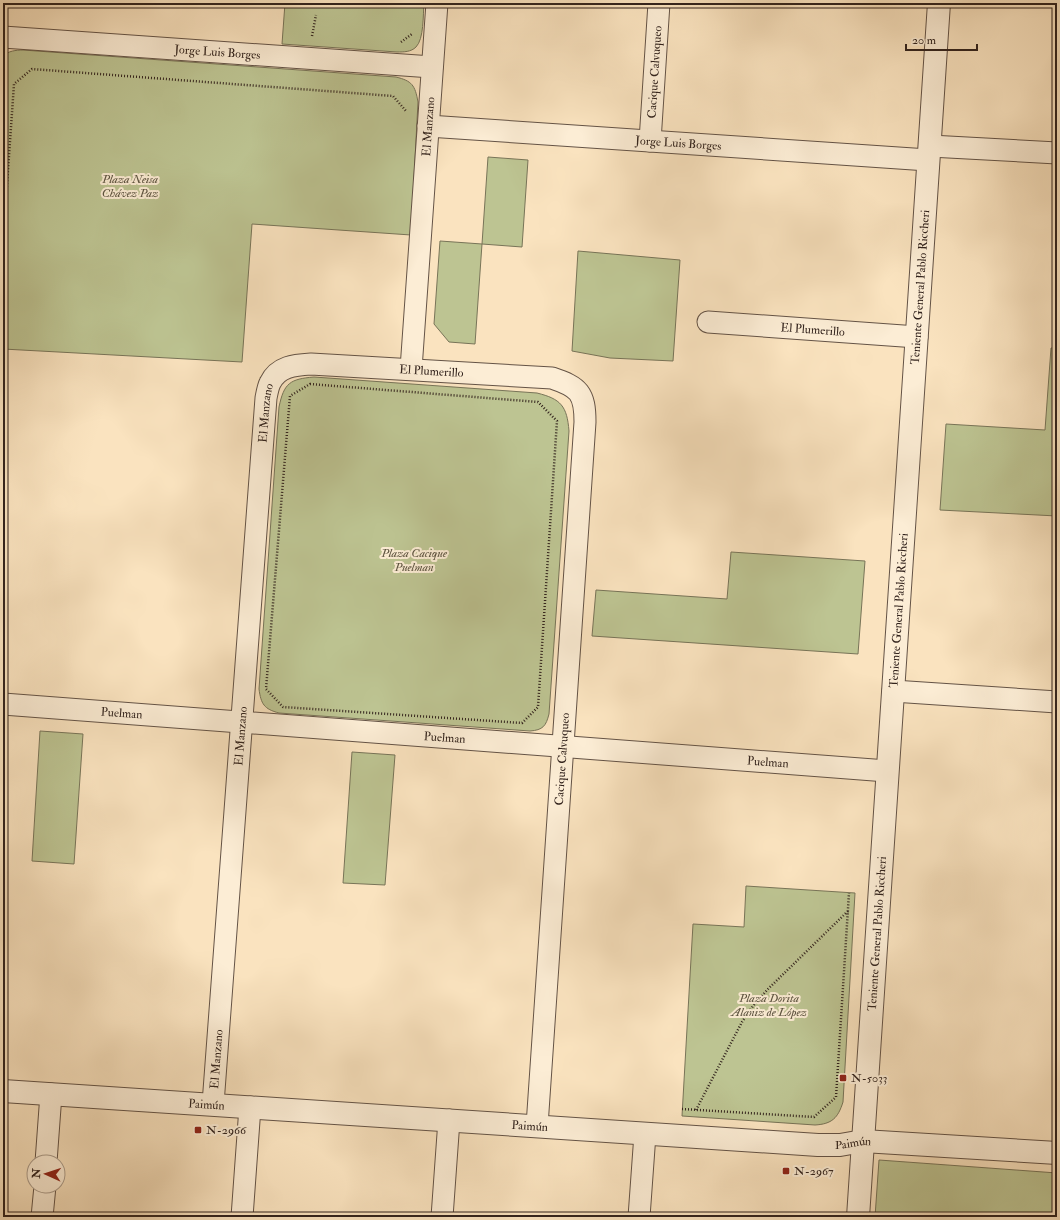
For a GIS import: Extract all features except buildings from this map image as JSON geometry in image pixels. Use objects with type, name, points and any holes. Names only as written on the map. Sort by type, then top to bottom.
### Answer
[{"type":"street","name":"El Manzano","points":[[410,370],[437,3]]},
{"type":"street","name":"Cacique Calvuqueo","points":[[650,141],[659,3]]},
{"type":"street","name":"Teniente General Pablo Riccheri","points":[[858,1217],[939,3]]},
{"type":"street","name":"Jorge Luis Borges","points":[[3,37],[432,67]]},
{"type":"street","name":"Jorge Luis Borges","points":[[428,126],[650,141],[929,153],[1057,153]]},
{"type":"street","name":"El Plumerillo","points":[[708,322],[917,337]]},
{"type":"street","name":"El Plumerillo","points":[[279,371],[293,365],[311,364],[552,378],[567,383],[580,392]]},
{"type":"street","name":"El Manzano","points":[[213,1104],[266,398],[270,382],[279,371]]},
{"type":"street","name":"Cacique Calvuqueo","points":[[537,1126],[585,422],[585,407],[580,392]]},
{"type":"street","points":[[893,691],[1057,702]]},
{"type":"street","name":"Puelman","points":[[3,704],[887,771]]},
{"type":"street","name":"Paimún","points":[[3,1091],[818,1145],[840,1145],[863,1141],[1057,1153]]},
{"type":"street","points":[[47,1154],[51,1094]]},
{"type":"street","points":[[242,1217],[250,1107]]},
{"type":"street","points":[[442,1217],[450,1120]]},
{"type":"street","points":[[639,1217],[645,1134]]},
{"type":"street","points":[[42,1217],[44,1194]]},
{"type":"path","points":[[311,41],[316,15]]},
{"type":"path","points":[[6,199],[14,84],[32,69],[394,96],[410,116]]},
{"type":"path","points":[[310,384],[538,402],[557,421],[538,708],[522,723],[514,723],[283,707],[266,690],[290,396],[310,384]]},
{"type":"path","points":[[682,1109],[814,1117],[836,1097],[849,893]]},
{"type":"path","points":[[696,1110],[735,1034],[753,1006],[768,989],[848,911]]},
{"type":"green space","points":[[285,3],[424,3],[423,26],[419,43],[410,51],[397,52],[282,44]]},
{"type":"green space","name":"Plaza Neisa Chávez Paz","points":[[23,50],[396,77],[406,80],[416,91],[418,102],[411,235],[252,224],[242,362],[3,349],[3,56],[12,51]]},
{"type":"green space","points":[[488,157],[528,160],[522,247],[482,244]]},
{"type":"green space","points":[[440,241],[482,244],[475,344],[449,342],[434,324]]},
{"type":"green space","points":[[578,251],[680,260],[673,361],[610,358],[572,351]]},
{"type":"green space","points":[[1051,348],[1057,348],[1057,516],[940,510],[946,424],[1045,430]]},
{"type":"green space","name":"Plaza Cacique Puelman","points":[[314,377],[537,393],[552,398],[561,405],[567,415],[569,431],[549,714],[547,722],[543,727],[538,730],[530,731],[279,713],[270,710],[262,702],[259,689],[279,407],[283,392],[289,384],[299,379]]},
{"type":"green space","points":[[731,552],[865,561],[858,654],[592,636],[596,590],[727,599]]},
{"type":"green space","points":[[40,731],[83,734],[74,864],[32,861]]},
{"type":"green space","points":[[352,752],[395,755],[385,885],[343,883]]},
{"type":"green space","name":"Plaza Dorita Alaniz de López","points":[[746,886],[855,893],[843,1102],[839,1112],[830,1122],[815,1125],[682,1116],[693,924],[744,927]]},
{"type":"green space","points":[[879,1160],[1057,1173],[1057,1217],[875,1217]]},
{"type":"place","name":"N-5033","points":[[843,1078]]},
{"type":"place","name":"N-2966","points":[[198,1130]]},
{"type":"place","name":"N-2967","points":[[786,1171]]}]
